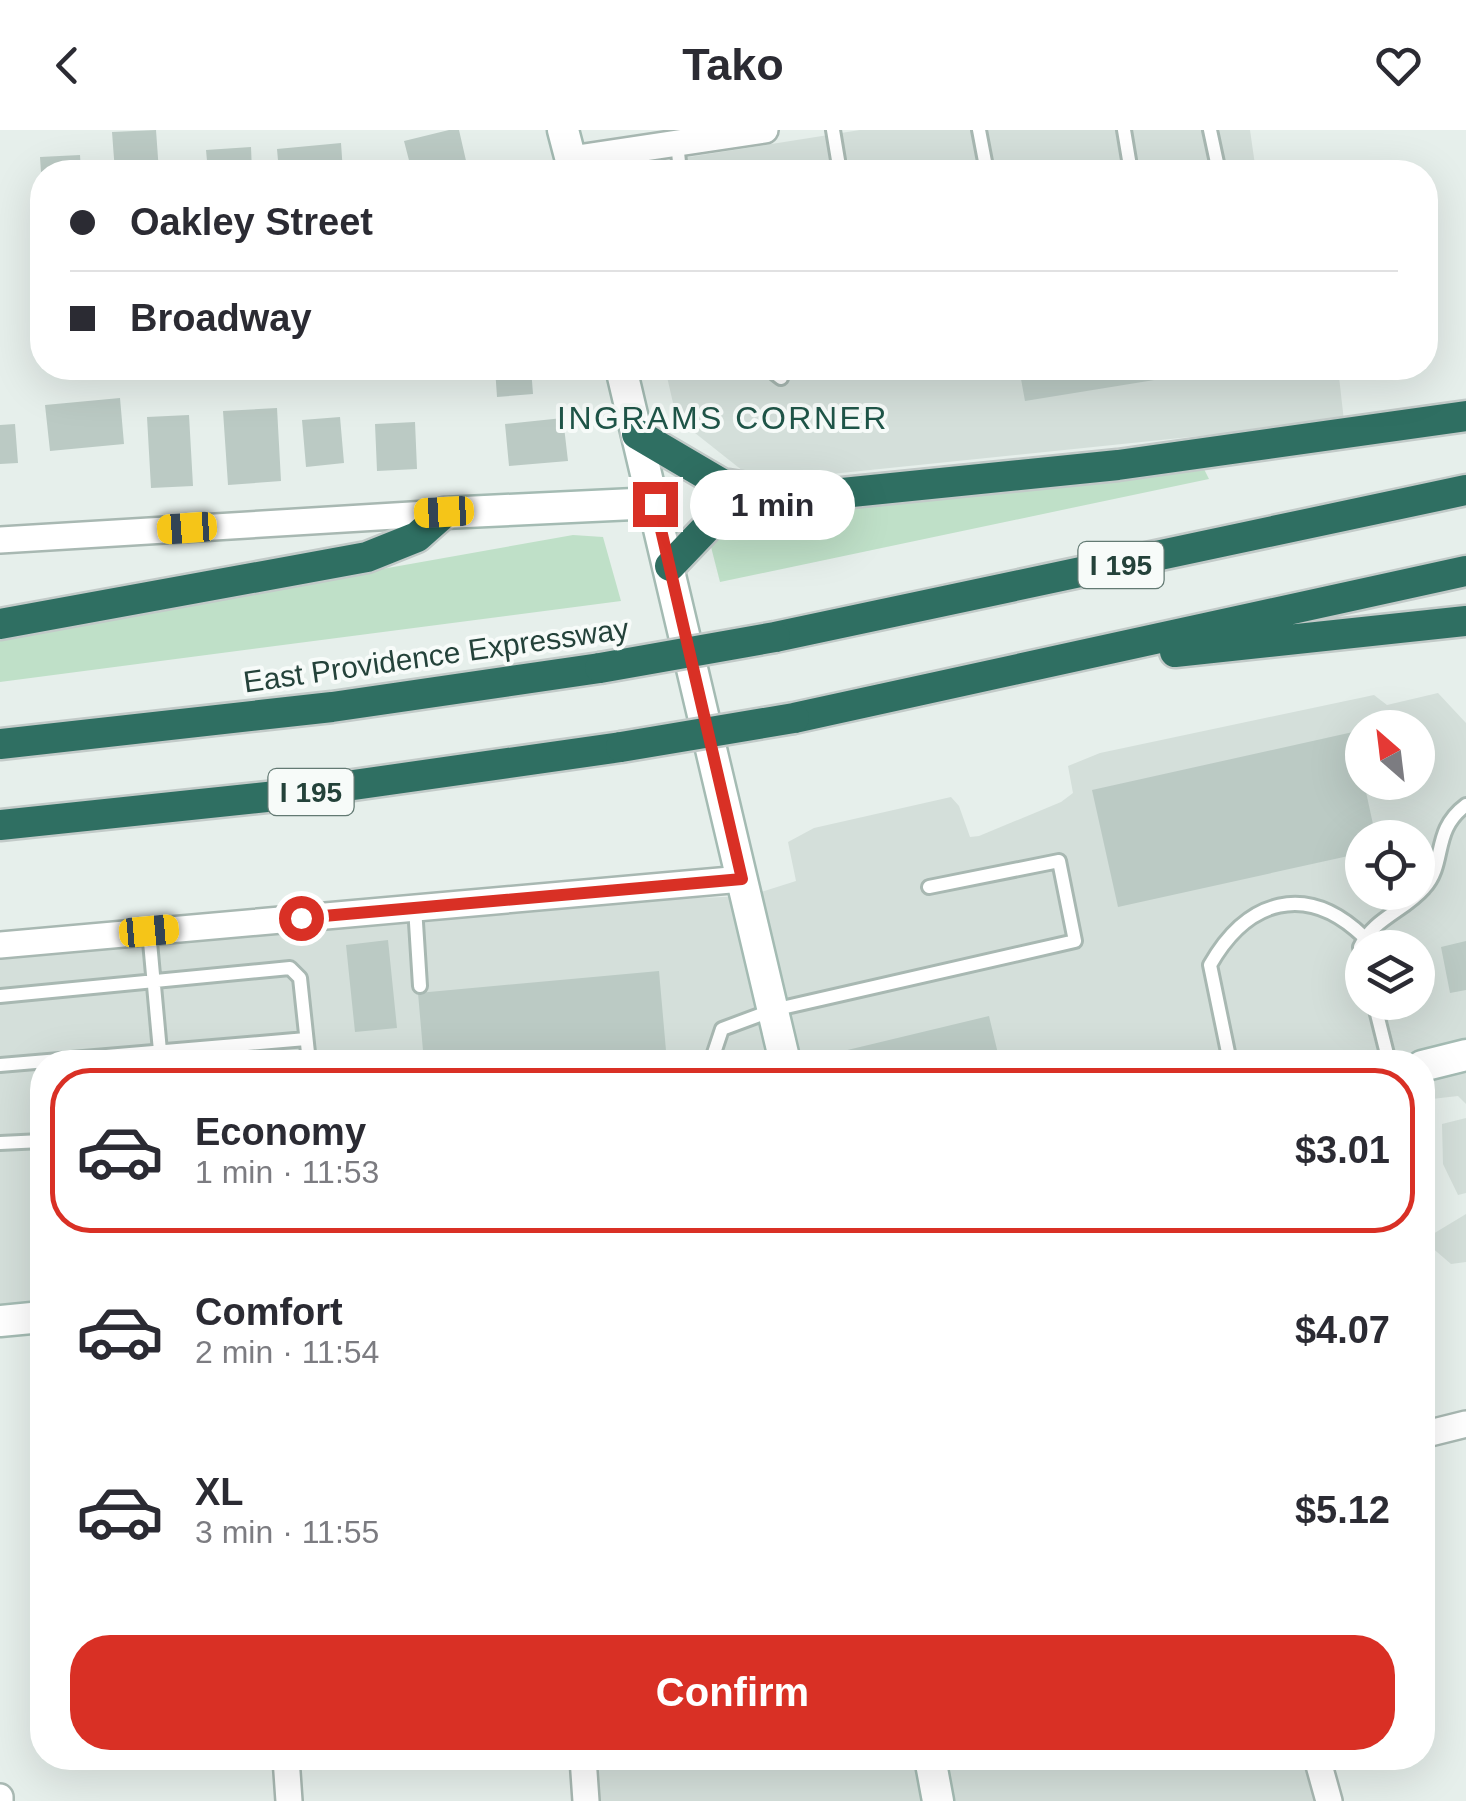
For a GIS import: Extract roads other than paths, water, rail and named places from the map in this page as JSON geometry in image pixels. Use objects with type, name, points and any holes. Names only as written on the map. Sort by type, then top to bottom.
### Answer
[{"type":"highway","points":[[670,566],[710,524],[738,511],[803,497],[1118,465],[1466,416]]},
{"type":"highway","points":[[637,434],[722,484],[803,497]]},
{"type":"highway","name":"East Providence Expressway","points":[[0,744],[332,707],[600,668],[775,637],[1466,490]]},
{"type":"highway","points":[[0,624],[367,557],[416,537],[444,512]]},
{"type":"highway","name":"I 195","points":[[0,826],[276,796],[621,748],[794,718],[1466,570]]},
{"type":"highway","points":[[1028,668],[1466,621]]},
{"type":"main road","points":[[624,380],[782,1050]]},
{"type":"main road","points":[[444,512],[655,504]]},
{"type":"main road","points":[[1435,1062],[1466,1054]]},
{"type":"main road","points":[[0,1320],[30,1318]]},
{"type":"main road","points":[[932,1770],[938,1801]]},
{"type":"street","points":[[569,154],[765,130]]},
{"type":"street","points":[[0,540],[444,512]]},
{"type":"street","points":[[0,945],[742,879]]},
{"type":"street","points":[[1435,1432],[1466,1424]]},
{"type":"street","points":[[287,1770],[290,1801]]},
{"type":"street","points":[[583,1770],[586,1801]]},
{"type":"street","points":[[1320,1770],[1328,1801]]},
{"type":"lane","points":[[834,130],[838,160]]},
{"type":"lane","points":[[979,130],[985,160]]},
{"type":"lane","points":[[1124,130],[1129,160]]},
{"type":"lane","points":[[1210,130],[1216,160]]},
{"type":"lane","points":[[677,142],[679,160]]},
{"type":"lane","points":[[1373,930],[1427,886],[1448,818],[1466,805]]},
{"type":"lane","points":[[715,1050],[722,1030],[773,1010],[1075,941],[1059,861],[930,888]]},
{"type":"lane","points":[[1228,1050],[1210,966],[1228,934],[1250,916],[1286,902],[1318,908],[1349,922],[1357,930]]},
{"type":"lane","points":[[415,908],[420,986]]},
{"type":"lane","points":[[149,931],[160,1050]]},
{"type":"lane","points":[[0,996],[290,968],[300,978],[308,1050]]},
{"type":"lane","points":[[1378,1020],[1386,1050]]},
{"type":"lane","points":[[214,1050],[306,1038]]},
{"type":"lane","points":[[0,1066],[30,1064]]},
{"type":"lane","points":[[0,1143],[30,1142]]},
{"type":"district","name":"INGRAMS CORNER","points":[[723,418]]}]
